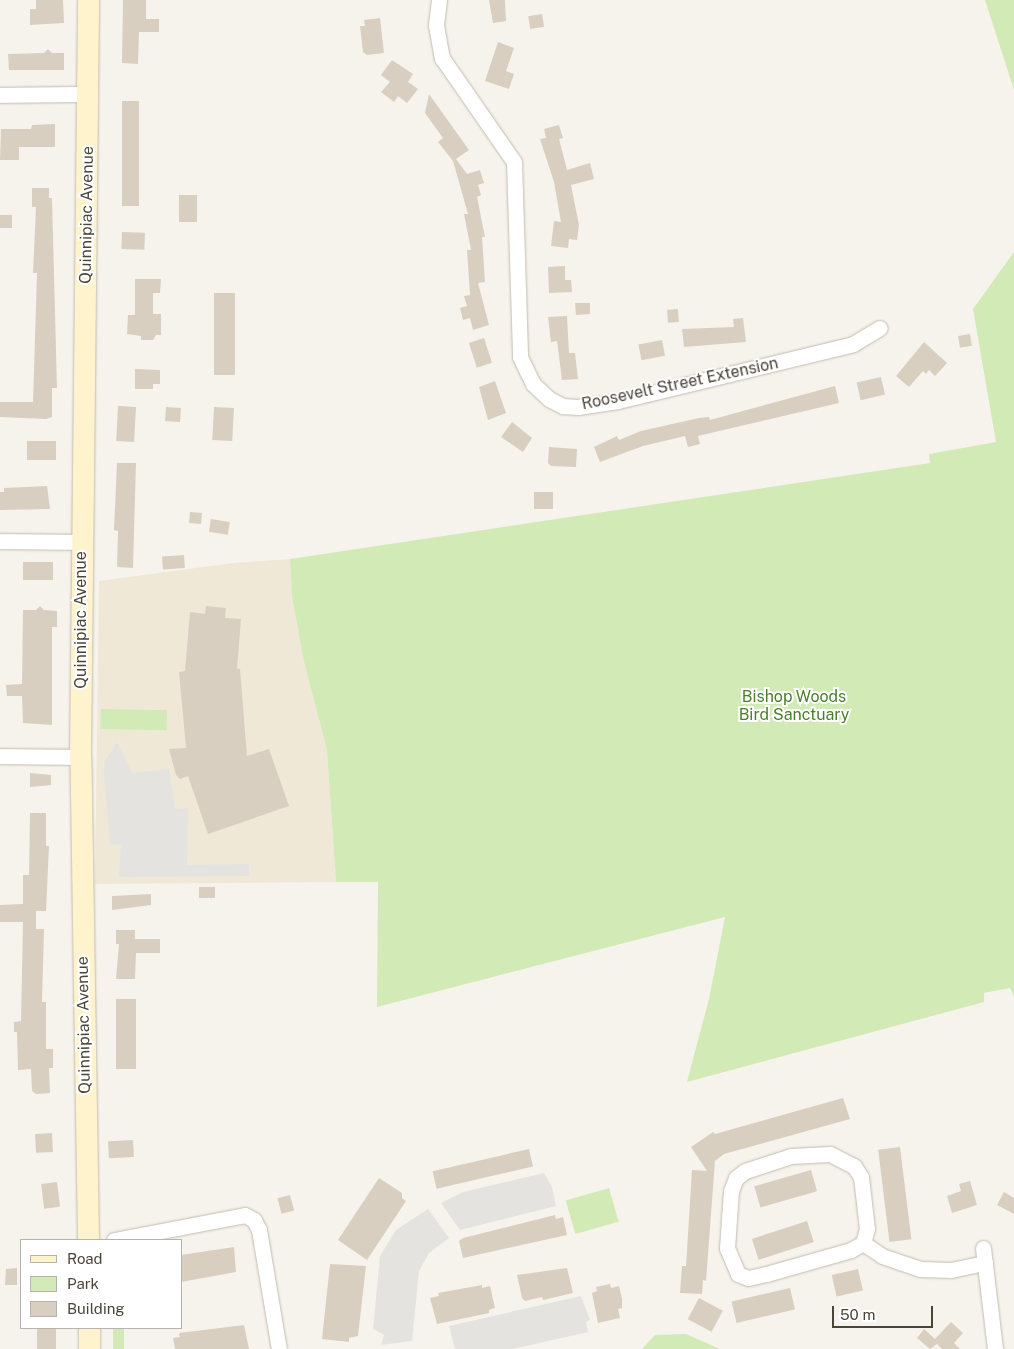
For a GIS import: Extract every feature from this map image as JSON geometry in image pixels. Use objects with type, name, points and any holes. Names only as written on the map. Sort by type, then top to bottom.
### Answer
[{"type":"main road","name":"Quinnipiac Avenue","points":[[88,0],[80,757],[88,1239]]},
{"type":"main road","points":[[89,1329],[89,1349]]},
{"type":"street","name":"Roosevelt Street Extension","points":[[439,0],[436,25],[442,58],[514,162],[520,357],[533,384],[549,399],[563,406],[578,407],[618,401],[853,344],[880,328]]},
{"type":"street","points":[[0,95],[88,94]]},
{"type":"street","points":[[0,541],[82,542]]},
{"type":"street","points":[[0,756],[80,757]]},
{"type":"street","points":[[813,1153],[830,1154],[854,1166],[861,1177],[866,1220],[863,1242],[851,1250],[766,1274],[748,1278],[738,1274],[728,1248],[731,1191],[736,1178],[745,1171],[813,1153]]},
{"type":"street","points":[[119,1239],[245,1215],[254,1220],[259,1230],[279,1349]]},
{"type":"street","points":[[863,1242],[899,1264],[920,1269],[951,1270],[984,1256],[995,1349]]},
{"type":"shaded area","points":[[290,559],[292,597],[304,662],[327,750],[336,882],[95,884],[99,581],[233,563]]},
{"type":"shaded area","points":[[117,742],[132,773],[169,769],[175,809],[188,808],[187,865],[249,864],[249,876],[119,877],[121,845],[110,844],[104,772],[105,761]]},
{"type":"shaded area","points":[[544,1173],[552,1187],[556,1206],[460,1230],[441,1203],[463,1192]]},
{"type":"shaded area","points":[[428,1209],[449,1238],[429,1253],[419,1271],[412,1341],[381,1345],[384,1335],[373,1329],[380,1256],[396,1230]]},
{"type":"shaded area","points":[[581,1296],[590,1320],[586,1322],[588,1332],[513,1349],[455,1349],[449,1326]]},
{"type":"green space","points":[[985,0],[1014,0],[1014,90]]},
{"type":"green space","name":"Bishop Woods Bird Sanctuary","points":[[1014,252],[1014,997],[1010,988],[984,993],[984,1002],[687,1082],[709,999],[725,917],[377,1007],[378,882],[336,882],[327,750],[304,662],[292,597],[290,559],[930,463],[929,454],[996,442],[973,309]]},
{"type":"green space","points":[[101,709],[167,710],[167,730],[101,729]]},
{"type":"green space","points":[[609,1188],[619,1222],[575,1234],[566,1200]]},
{"type":"green space","points":[[113,1329],[124,1329],[124,1349],[113,1349]]},
{"type":"green space","points":[[686,1334],[720,1349],[642,1349],[655,1335]]},
{"type":"building","points":[[36,0],[63,0],[64,23],[30,25],[30,9],[36,9]]},
{"type":"building","points":[[123,0],[146,0],[146,19],[159,19],[159,32],[139,32],[138,64],[122,63]]},
{"type":"building","points":[[489,0],[505,0],[506,21],[493,23]]},
{"type":"building","points":[[542,14],[544,27],[530,29],[528,16]]},
{"type":"building","points":[[380,18],[384,53],[367,55],[363,52],[360,26],[365,26],[364,20]]},
{"type":"building","points":[[498,42],[514,48],[506,71],[514,74],[509,89],[485,81]]},
{"type":"building","points":[[48,49],[52,53],[64,53],[64,70],[9,70],[8,54],[44,53]]},
{"type":"building","points":[[392,60],[413,74],[408,82],[418,89],[407,103],[398,96],[394,102],[381,92],[390,82],[381,75]]},
{"type":"building","points":[[429,94],[469,150],[456,159],[467,174],[480,170],[484,183],[478,185],[481,195],[477,197],[485,237],[482,237],[485,282],[478,283],[489,325],[473,330],[470,318],[463,320],[460,308],[467,306],[464,296],[470,295],[467,250],[471,250],[464,214],[468,214],[453,161],[438,142],[443,138],[425,113]]},
{"type":"building","points":[[122,101],[139,101],[139,206],[122,206]]},
{"type":"building","points":[[55,124],[55,147],[19,147],[19,160],[0,160],[1,129],[31,129],[32,125]]},
{"type":"building","points":[[559,125],[563,138],[559,139],[567,170],[590,163],[594,179],[571,185],[579,225],[577,240],[569,239],[568,248],[551,246],[554,221],[561,222],[554,182],[540,139],[546,138],[544,129]]},
{"type":"building","points":[[32,188],[49,188],[49,198],[52,198],[57,388],[52,388],[52,417],[46,419],[0,417],[0,402],[33,402],[37,273],[33,273],[36,207],[32,207]]},
{"type":"building","points":[[179,195],[197,195],[197,222],[179,222]]},
{"type":"building","points":[[0,215],[12,215],[12,228],[0,228]]},
{"type":"building","points":[[122,232],[145,233],[144,250],[121,249]]},
{"type":"building","points":[[565,266],[565,280],[571,280],[572,292],[549,293],[548,267]]},
{"type":"building","points":[[135,279],[161,279],[160,293],[153,293],[153,314],[161,314],[161,335],[156,335],[153,340],[141,340],[141,336],[127,334],[128,315],[135,315]]},
{"type":"building","points":[[214,293],[235,293],[235,375],[214,375]]},
{"type":"building","points":[[575,303],[590,303],[590,314],[576,315]]},
{"type":"building","points":[[678,309],[679,322],[668,323],[667,310]]},
{"type":"building","points":[[567,316],[569,353],[575,353],[578,379],[562,380],[557,341],[551,342],[548,317]]},
{"type":"building","points":[[743,318],[746,342],[684,347],[682,329],[734,327],[733,319]]},
{"type":"building","points":[[970,334],[972,346],[960,348],[958,336]]},
{"type":"building","points":[[484,338],[492,363],[477,368],[469,343]]},
{"type":"building","points":[[662,340],[665,356],[641,360],[638,345]]},
{"type":"building","points":[[924,342],[947,363],[935,376],[929,370],[926,374],[923,371],[909,387],[896,376]]},
{"type":"building","points":[[135,369],[160,370],[160,384],[153,384],[153,389],[135,389]]},
{"type":"building","points":[[881,377],[885,395],[861,400],[857,383]]},
{"type":"building","points":[[495,381],[506,413],[488,420],[479,387]]},
{"type":"building","points":[[835,386],[839,403],[698,436],[700,444],[688,447],[685,436],[643,446],[600,462],[594,447],[617,436],[619,440],[641,431],[699,418],[709,417],[710,420]]},
{"type":"building","points":[[118,406],[136,407],[134,442],[116,441]]},
{"type":"building","points":[[166,407],[181,408],[180,422],[165,421]]},
{"type":"building","points":[[214,407],[234,408],[232,441],[212,440]]},
{"type":"building","points":[[512,422],[532,438],[523,452],[501,437]]},
{"type":"building","points":[[27,441],[56,441],[56,460],[27,460]]},
{"type":"building","points":[[549,447],[577,449],[576,467],[551,466],[548,463]]},
{"type":"building","points":[[117,463],[136,463],[133,568],[117,567],[118,531],[114,530]]},
{"type":"building","points":[[47,486],[50,509],[0,510],[0,492],[4,492],[4,488]]},
{"type":"building","points":[[534,492],[553,492],[553,509],[534,509]]},
{"type":"building","points":[[190,512],[202,513],[201,524],[189,523]]},
{"type":"building","points":[[211,519],[230,522],[228,535],[209,532]]},
{"type":"building","points":[[184,555],[185,568],[163,570],[162,557]]},
{"type":"building","points":[[23,562],[53,562],[53,580],[23,580]]},
{"type":"building","points":[[40,606],[44,610],[57,611],[57,627],[52,627],[52,725],[23,723],[22,696],[7,696],[6,685],[22,684],[23,610],[36,610]]},
{"type":"building","points":[[206,606],[226,608],[225,618],[241,619],[237,669],[240,669],[247,756],[269,749],[289,806],[208,834],[188,776],[180,779],[176,775],[169,749],[186,748],[179,672],[185,671],[190,612],[205,614]]},
{"type":"building","points":[[30,773],[51,775],[51,785],[30,787]]},
{"type":"building","points":[[30,813],[46,813],[46,846],[49,846],[46,911],[36,911],[36,929],[44,929],[42,1002],[46,1002],[46,1049],[53,1049],[53,1068],[49,1068],[50,1093],[36,1094],[32,1091],[31,1069],[18,1070],[17,1032],[14,1032],[14,1022],[21,1021],[23,922],[0,922],[0,905],[23,904],[23,875],[29,875]]},
{"type":"building","points":[[199,887],[215,887],[215,898],[199,898]]},
{"type":"building","points":[[151,894],[151,905],[112,910],[112,896]]},
{"type":"building","points":[[116,930],[135,930],[135,939],[160,939],[160,953],[136,953],[135,979],[116,979],[119,944],[116,944]]},
{"type":"building","points":[[116,999],[136,999],[136,1069],[116,1069]]},
{"type":"building","points":[[843,1098],[850,1119],[724,1154],[715,1161],[706,1281],[703,1280],[702,1294],[680,1293],[682,1266],[686,1266],[692,1170],[707,1171],[691,1147],[713,1132],[715,1134]]},
{"type":"building","points":[[52,1133],[53,1152],[36,1153],[35,1134]]},
{"type":"building","points":[[133,1140],[134,1157],[109,1158],[108,1141]]},
{"type":"building","points":[[900,1147],[911,1239],[889,1242],[878,1150]]},
{"type":"building","points":[[529,1149],[533,1167],[437,1189],[433,1171]]},
{"type":"building","points":[[811,1170],[817,1191],[760,1207],[754,1186]]},
{"type":"building","points":[[379,1178],[402,1193],[402,1198],[406,1201],[367,1260],[338,1240]]},
{"type":"building","points":[[970,1181],[977,1205],[952,1213],[947,1196],[961,1191],[959,1184]]},
{"type":"building","points":[[57,1182],[60,1207],[44,1209],[41,1184]]},
{"type":"building","points":[[1004,1192],[1014,1198],[1014,1214],[997,1205]]},
{"type":"building","points":[[290,1195],[294,1210],[282,1214],[277,1198]]},
{"type":"building","points":[[555,1215],[556,1219],[563,1217],[567,1235],[463,1258],[459,1241],[463,1238]]},
{"type":"building","points":[[807,1221],[814,1242],[759,1260],[752,1239]]},
{"type":"building","points":[[234,1247],[236,1272],[182,1282],[182,1255]]},
{"type":"building","points":[[330,1264],[366,1266],[358,1336],[349,1338],[349,1342],[322,1339]]},
{"type":"building","points":[[17,1268],[17,1285],[5,1285],[6,1269]]},
{"type":"building","points":[[567,1268],[573,1293],[543,1300],[542,1297],[525,1301],[522,1298],[517,1275]]},
{"type":"building","points":[[858,1269],[863,1290],[837,1297],[832,1275]]},
{"type":"building","points":[[610,1284],[611,1288],[619,1286],[622,1299],[622,1308],[618,1309],[620,1318],[598,1323],[592,1293],[597,1291],[596,1287]]},
{"type":"building","points":[[482,1285],[482,1288],[490,1286],[495,1308],[489,1310],[489,1313],[437,1324],[430,1298],[439,1296],[438,1293]]},
{"type":"building","points":[[790,1288],[795,1309],[736,1323],[732,1301]]},
{"type":"building","points":[[699,1298],[723,1311],[712,1332],[688,1319]]},
{"type":"building","points":[[951,1322],[963,1333],[954,1343],[960,1349],[942,1349],[937,1344],[930,1349],[917,1338],[924,1329],[935,1339]]},
{"type":"building","points":[[244,1325],[249,1349],[175,1349],[173,1338],[180,1337],[179,1333]]},
{"type":"building","points":[[37,1329],[56,1329],[56,1349],[37,1349]]}]
